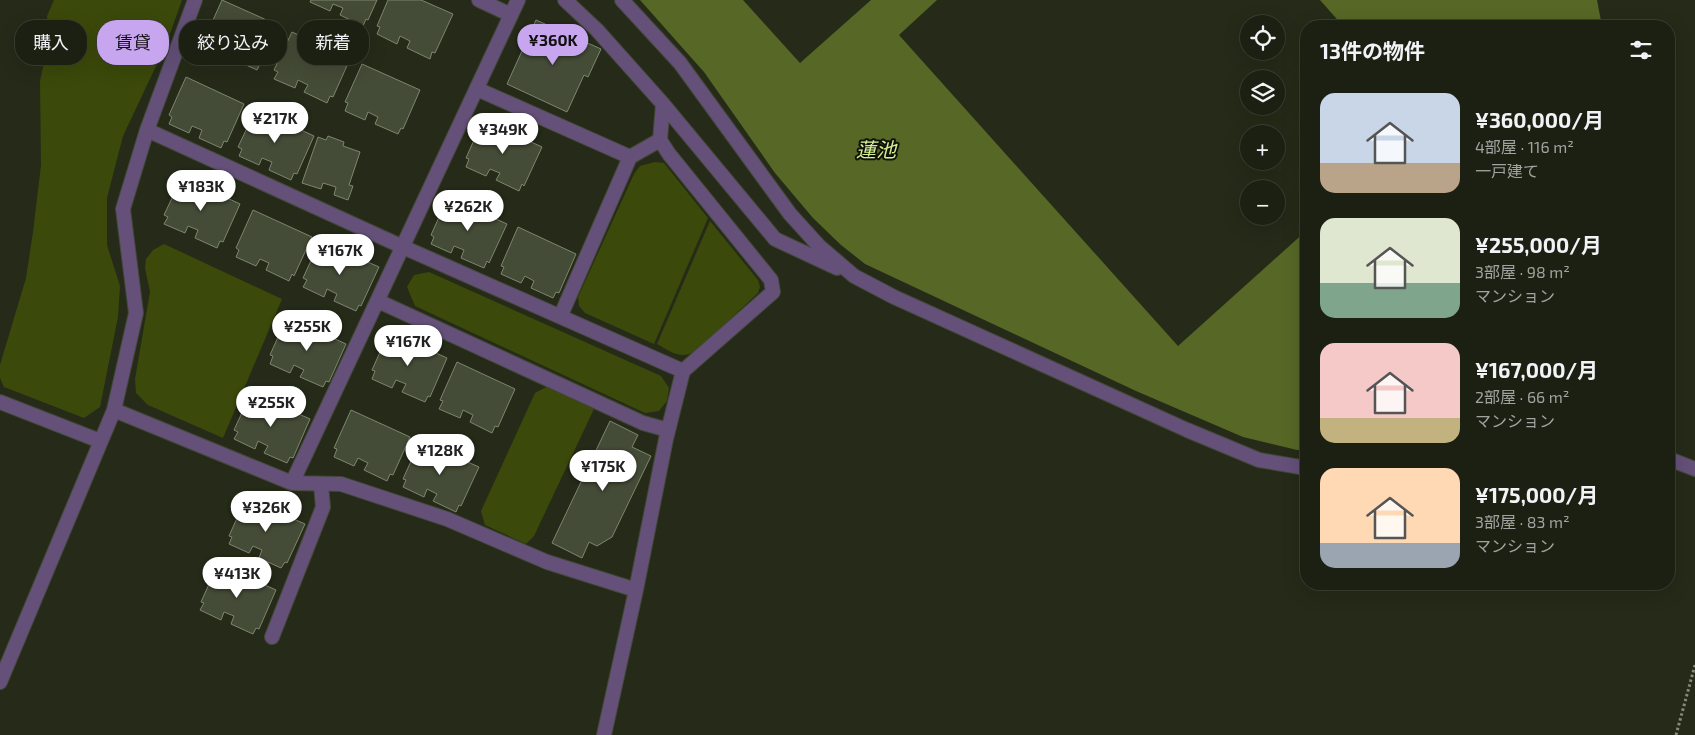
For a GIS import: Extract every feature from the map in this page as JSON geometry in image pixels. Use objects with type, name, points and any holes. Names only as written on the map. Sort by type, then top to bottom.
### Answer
[{"type":"street","points":[[0,682],[114,410],[136,313],[123,209],[147,130],[195,0]]},
{"type":"street","points":[[479,0],[511,15]]},
{"type":"street","points":[[292,483],[518,0]]},
{"type":"street","points":[[564,0],[596,30],[663,104],[775,239],[894,297],[1187,430],[1259,460],[1300,467]]},
{"type":"street","points":[[622,0],[680,63],[790,214],[819,246],[854,276]]},
{"type":"street","points":[[477,89],[630,157]]},
{"type":"street","points":[[604,735],[636,590],[668,430],[683,370],[773,292],[771,280],[669,154],[660,140],[663,104]]},
{"type":"street","points":[[147,130],[403,247],[683,370]]},
{"type":"street","points":[[561,315],[630,157],[660,140]]},
{"type":"street","points":[[378,301],[643,423],[668,430]]},
{"type":"street","points":[[0,402],[100,441]]},
{"type":"street","points":[[114,410],[292,483],[342,484],[448,519],[547,562],[636,590]]},
{"type":"street","points":[[1675,461],[1695,469]]},
{"type":"street","points":[[272,637],[323,507],[321,485]]},
{"type":"path","points":[[1676,735],[1695,665]]},
{"type":"shaded area","points":[[54,0],[182,0],[169,37],[169,20],[97,20],[97,65],[157,65],[123,136],[107,198],[107,245],[120,286],[118,317],[100,407],[84,418],[4,387],[0,378],[0,365],[26,278],[33,232],[41,165],[40,81],[44,65],[87,65],[87,20],[47,20],[47,16]]},
{"type":"shaded area","points":[[655,162],[664,163],[708,218],[654,344],[585,313],[579,306],[578,297],[634,174],[640,166]]},
{"type":"shaded area","points":[[710,221],[758,280],[760,287],[758,293],[696,351],[686,355],[676,354],[657,344]]},
{"type":"shaded area","points":[[164,244],[282,299],[223,438],[148,405],[136,393],[135,379],[150,292],[145,268],[146,259],[153,250]]},
{"type":"shaded area","points":[[429,272],[661,376],[669,388],[667,401],[659,411],[645,413],[415,306],[407,287],[414,275]]},
{"type":"shaded area","points":[[548,386],[594,409],[534,536],[526,544],[485,525],[481,511],[535,393]]},
{"type":"water","name":"蓮池","points":[[640,0],[743,0],[800,63],[871,0],[937,0],[899,35],[1178,346],[1300,236],[1300,450],[1243,437],[1136,391],[865,264],[841,245],[813,218],[775,173],[704,72]]},
{"type":"water","points":[[1320,0],[1597,0],[1601,20],[1338,20]]},
{"type":"building","points":[[222,0],[267,20],[213,20]]},
{"type":"building","points":[[311,0],[377,0],[368,20],[350,20],[340,15],[343,8],[333,4],[330,11],[310,2]]},
{"type":"building","points":[[388,0],[421,0],[453,14],[435,53],[432,52],[430,59],[407,48],[410,41],[400,36],[397,44],[377,34],[380,27],[377,26]]},
{"type":"building","points":[[536,20],[601,49],[588,77],[584,75],[567,112],[507,84]]},
{"type":"building","points":[[292,32],[297,34],[297,65],[347,65],[333,97],[330,96],[327,103],[304,92],[308,85],[298,80],[295,88],[274,79],[278,72],[274,70],[276,65],[287,65],[287,43]]},
{"type":"building","points":[[246,65],[260,65],[257,70]]},
{"type":"building","points":[[362,65],[420,90],[403,129],[401,128],[398,134],[375,124],[378,117],[368,112],[365,120],[345,111],[348,103],[345,102]]},
{"type":"building","points":[[186,77],[244,104],[227,142],[224,141],[221,148],[199,138],[202,130],[192,126],[189,133],[169,124],[172,117],[169,115]]},
{"type":"building","points":[[256,109],[314,136],[297,174],[294,173],[291,180],[269,170],[272,162],[262,158],[259,165],[239,156],[242,149],[238,147]]},
{"type":"building","points":[[483,120],[542,147],[524,186],[522,184],[519,191],[496,180],[500,173],[490,169],[486,176],[466,167],[469,159],[466,158]]},
{"type":"building","points":[[328,136],[344,142],[343,146],[360,152],[349,185],[353,186],[348,200],[334,195],[336,187],[323,183],[321,189],[302,183],[318,137],[326,140]]},
{"type":"building","points":[[182,177],[240,204],[223,242],[220,241],[217,248],[195,238],[198,230],[188,226],[185,233],[164,224],[168,217],[164,215]]},
{"type":"building","points":[[448,197],[507,224],[489,263],[487,261],[484,268],[461,258],[464,250],[454,246],[451,253],[431,244],[434,237],[431,235]]},
{"type":"building","points":[[253,210],[312,237],[294,276],[292,274],[289,281],[266,270],[269,263],[260,259],[256,266],[236,257],[239,250],[236,248]]},
{"type":"building","points":[[518,227],[576,254],[559,293],[556,292],[553,298],[531,288],[534,281],[525,276],[521,283],[501,274],[504,267],[501,266]]},
{"type":"building","points":[[320,241],[379,267],[361,306],[359,305],[356,311],[334,301],[337,294],[327,289],[324,297],[303,287],[307,280],[303,278]]},
{"type":"building","points":[[287,317],[346,344],[329,382],[326,381],[323,387],[300,377],[304,370],[294,365],[290,373],[270,364],[273,356],[270,355]]},
{"type":"building","points":[[389,332],[447,358],[430,397],[428,396],[425,402],[402,392],[406,384],[396,380],[392,388],[372,379],[375,371],[372,370]]},
{"type":"building","points":[[457,362],[515,389],[498,427],[495,426],[492,433],[470,422],[473,415],[463,410],[460,418],[439,409],[443,401],[440,400]]},
{"type":"building","points":[[251,393],[310,419],[293,458],[290,457],[287,463],[264,453],[268,446],[258,441],[255,449],[234,439],[238,432],[234,430]]},
{"type":"building","points":[[351,410],[410,437],[393,475],[390,474],[387,481],[364,470],[368,463],[358,458],[354,466],[334,457],[337,449],[334,448]]},
{"type":"building","points":[[610,421],[638,435],[632,447],[651,456],[612,537],[597,546],[589,542],[582,558],[552,543]]},
{"type":"building","points":[[420,441],[479,467],[461,506],[459,505],[456,512],[433,501],[437,494],[427,489],[424,497],[403,487],[406,480],[403,479]]},
{"type":"building","points":[[246,498],[305,524],[287,563],[285,562],[281,568],[259,558],[262,550],[253,546],[249,553],[229,544],[232,537],[229,536]]},
{"type":"building","points":[[218,564],[276,590],[259,629],[256,628],[253,634],[231,624],[234,616],[224,612],[221,620],[200,610],[204,603],[201,602]]}]
